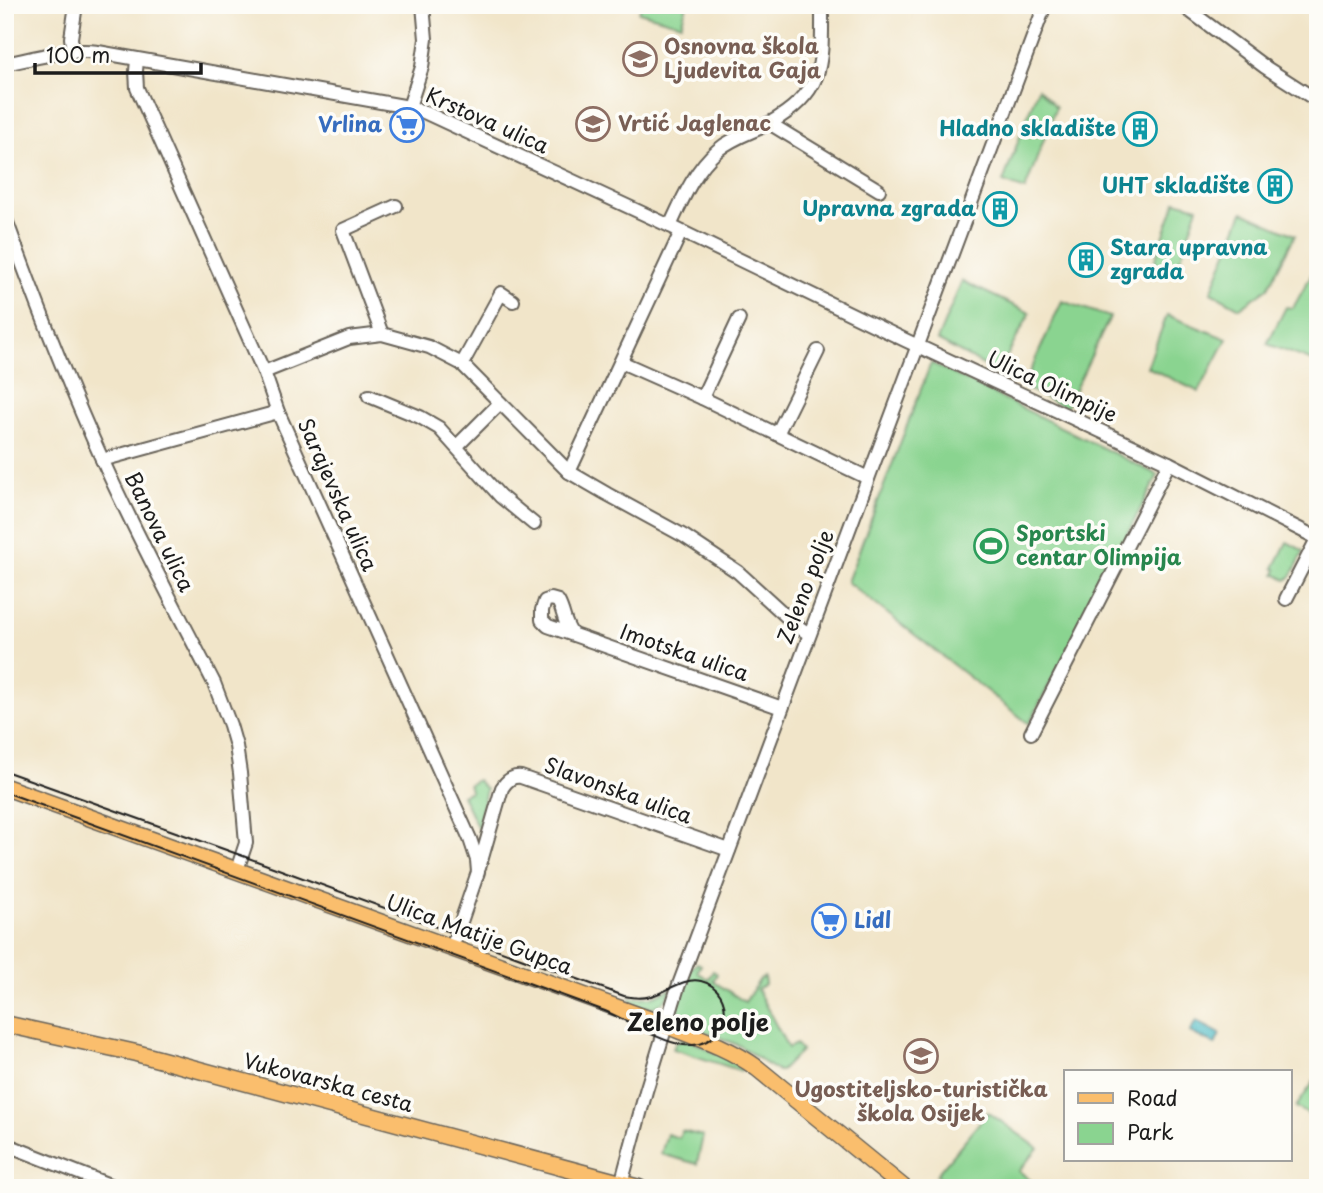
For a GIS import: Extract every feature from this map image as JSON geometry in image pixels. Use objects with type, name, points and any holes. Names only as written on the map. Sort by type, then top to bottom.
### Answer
[{"type":"main road","name":"Ulica Matije Gupca","points":[[5,786],[665,1025],[735,1054],[751,1064],[904,1188]]},
{"type":"main road","name":"Vukovarska cesta","points":[[5,1024],[136,1053],[639,1188]]},
{"type":"street","points":[[73,52],[71,38],[76,5]]},
{"type":"street","points":[[409,107],[422,66],[426,39],[423,5]]},
{"type":"street","points":[[569,472],[621,362],[675,229],[688,189],[704,164],[727,142],[769,123],[812,88],[818,75],[822,48],[822,5]]},
{"type":"street","name":"Zeleno polje","points":[[620,1185],[677,990],[1045,5]]},
{"type":"street","points":[[1182,5],[1265,67],[1318,101]]},
{"type":"street","name":"Krstova ulica","points":[[5,64],[86,50],[409,107],[506,149],[918,346]]},
{"type":"street","name":"Sarajevska ulica","points":[[137,60],[135,71],[138,88],[264,372],[278,412],[470,839],[478,872]]},
{"type":"street","points":[[769,123],[879,190]]},
{"type":"street","points":[[382,334],[343,230],[396,206]]},
{"type":"street","name":"Banova ulica","points":[[5,217],[49,336],[102,460],[214,683],[230,725],[238,759],[246,835],[244,852],[237,870]]},
{"type":"street","points":[[462,364],[501,293],[513,301]]},
{"type":"street","points":[[702,398],[739,319]]},
{"type":"street","points":[[264,372],[349,338],[382,334],[429,347],[462,364],[569,472],[695,543],[738,572],[809,634]]},
{"type":"street","name":"Ulica Olimpije","points":[[918,346],[1169,463],[1318,538]]},
{"type":"street","points":[[778,434],[818,351]]},
{"type":"street","points":[[621,362],[868,478]]},
{"type":"street","points":[[369,396],[420,417],[439,428],[500,496],[534,524]]},
{"type":"street","points":[[457,446],[500,403]]},
{"type":"street","points":[[102,460],[278,412]]},
{"type":"street","points":[[1031,733],[1169,463]]},
{"type":"street","points":[[1286,599],[1318,538]]},
{"type":"street","name":"Imotska ulica","points":[[572,634],[782,708]]},
{"type":"street","name":"Slavonska ulica","points":[[478,872],[502,788],[512,778],[521,777],[729,850]]},
{"type":"street","points":[[452,948],[478,872]]},
{"type":"street","points":[[5,1144],[117,1188]]},
{"type":"green space","points":[[641,5],[687,5],[681,24],[639,12]]},
{"type":"green space","points":[[1038,88],[1056,107],[1025,190],[1003,182]]},
{"type":"green space","points":[[1176,201],[1198,207],[1177,269],[1154,263]]},
{"type":"green space","points":[[1243,212],[1295,235],[1268,288],[1240,308],[1211,292]]},
{"type":"green space","points":[[1318,263],[1318,363],[1267,344],[1286,307],[1293,308]]},
{"type":"green space","points":[[962,281],[1030,313],[998,373],[937,340]]},
{"type":"green space","points":[[1062,301],[1110,317],[1066,408],[1023,387]]},
{"type":"green space","points":[[1167,315],[1227,339],[1199,392],[1147,367]]},
{"type":"green space","name":"Sportski centar Olimpija","points":[[931,363],[1158,475],[1029,724],[847,582]]},
{"type":"green space","points":[[1287,542],[1304,551],[1291,577],[1286,580],[1275,574],[1277,570],[1274,568]]},
{"type":"green space","points":[[477,780],[486,789],[479,823],[485,827],[480,833],[462,795],[471,791],[469,785]]},
{"type":"green space","points":[[697,963],[701,965],[697,972],[708,979],[713,971],[717,974],[713,981],[745,1002],[764,977],[765,984],[757,989],[788,1048],[796,1044],[801,1051],[781,1071],[740,1046],[687,1024],[681,1018],[677,1007],[690,970]]},
{"type":"green space","points":[[672,990],[663,1002],[654,1007],[629,1002],[630,998],[652,997]]},
{"type":"green space","points":[[684,1039],[741,1066],[741,1071],[673,1049],[676,1042]]},
{"type":"green space","points":[[1318,1076],[1318,1120],[1296,1107]]},
{"type":"green space","points":[[988,1112],[1038,1148],[1019,1171],[1040,1188],[952,1188],[936,1175]]},
{"type":"green space","points":[[682,1131],[703,1136],[697,1164],[661,1154],[667,1134],[679,1138]]},
{"type":"water","points":[[1196,1021],[1220,1034],[1215,1045],[1190,1032]]},
{"type":"tram line","points":[[5,771],[624,996],[648,997],[688,981],[701,981],[713,986],[721,995],[724,1018],[720,1029],[712,1038],[700,1044],[675,1043],[605,1011],[5,792]]},
{"type":"place","name":"Osnovna škola Ljudevita Gaja","points":[[640,59]]},
{"type":"place","name":"Vrtić Jaglenac","points":[[593,124]]},
{"type":"place","name":"Vrlina","points":[[407,125]]},
{"type":"place","name":"Hladno skladište","points":[[1140,129]]},
{"type":"place","name":"UHT skladište","points":[[1275,186]]},
{"type":"place","name":"Upravna zgrada","points":[[1000,209]]},
{"type":"place","name":"Stara upravna zgrada","points":[[1086,260]]},
{"type":"place","name":"Sportski centar Olimpija","points":[[991,546]]},
{"type":"place","name":"Lidl","points":[[829,921]]},
{"type":"place","name":"Ugostiteljsko-turistička škola Osijek","points":[[921,1056]]},
{"type":"district","name":"Zeleno polje","points":[[698,1023]]}]
